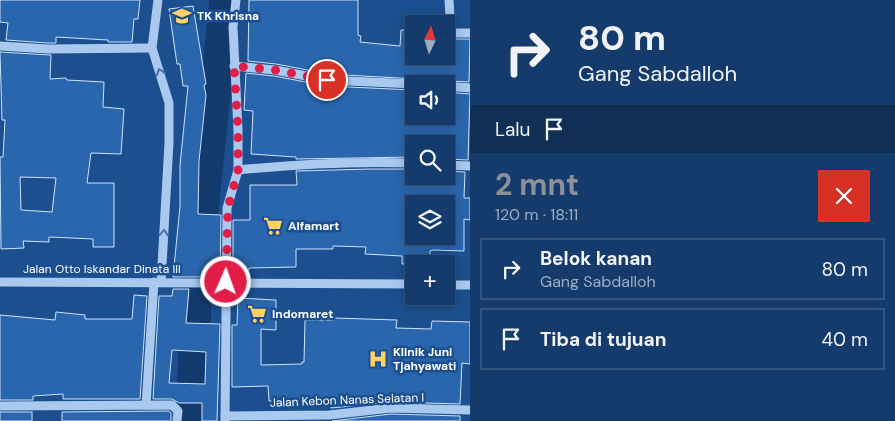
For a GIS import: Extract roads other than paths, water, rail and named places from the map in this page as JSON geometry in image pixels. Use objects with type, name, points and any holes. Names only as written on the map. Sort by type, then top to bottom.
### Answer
[{"type":"street","points":[[146,405],[169,142],[168,103],[152,48],[158,0]]},
{"type":"street","name":"Jalan Kebon Nanas Selatan I","points":[[236,0],[233,27],[238,170],[228,208],[225,418],[329,418],[391,408],[470,410]]},
{"type":"street","points":[[449,0],[449,15]]},
{"type":"street","points":[[455,33],[470,33]]},
{"type":"street","points":[[0,46],[152,48]]},
{"type":"street","points":[[234,66],[275,70],[327,80],[405,84]]},
{"type":"street","points":[[455,87],[470,88]]},
{"type":"street","points":[[238,170],[308,164],[405,163]]},
{"type":"street","points":[[455,165],[470,166]]},
{"type":"street","name":"Jalan Otto Iskandar Dinata III","points":[[0,282],[405,284]]},
{"type":"street","points":[[455,285],[470,285]]},
{"type":"street","points":[[0,406],[174,406],[178,411],[177,421]]},
{"type":"waterway","points":[[191,421],[198,257],[225,0]]},
{"type":"place","name":"TK Khrisna","points":[[182,16]]},
{"type":"place","name":"Alfamart","points":[[273,226]]},
{"type":"place","name":"Indomaret","points":[[257,314]]},
{"type":"place","name":"Klinik Juni Tjahyawati","points":[[378,359]]}]
